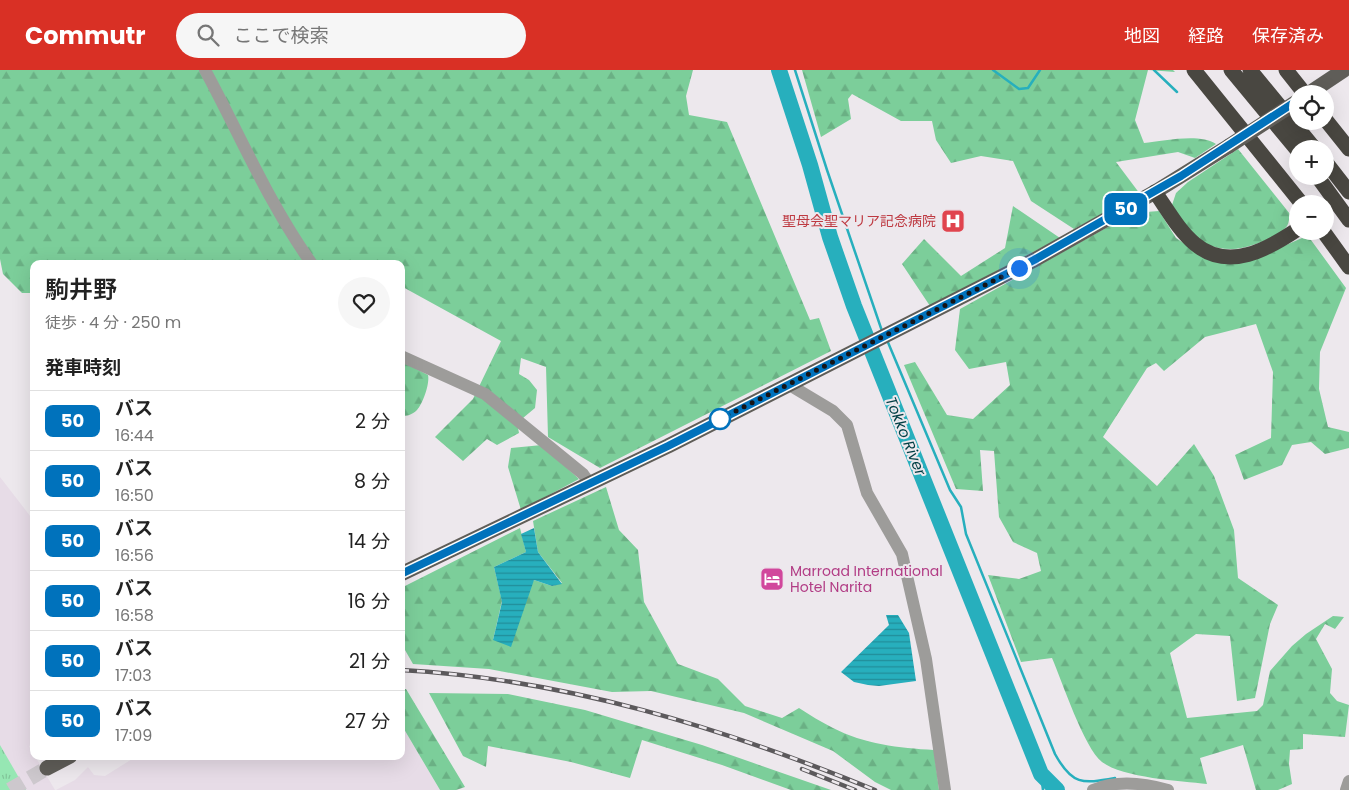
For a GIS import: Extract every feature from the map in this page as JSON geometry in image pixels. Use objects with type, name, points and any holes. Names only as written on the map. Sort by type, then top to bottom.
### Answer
[{"type":"highway","points":[[1194,70],[1295,195]]},
{"type":"highway","points":[[1231,70],[1289,140]]},
{"type":"highway","points":[[1250,70],[1308,140]]},
{"type":"highway","points":[[1286,70],[1298,85]]},
{"type":"highway","points":[[1334,130],[1349,149]]},
{"type":"highway","points":[[1334,173],[1349,192]]},
{"type":"highway","points":[[1324,185],[1349,220]]},
{"type":"highway","points":[[1155,192],[1194,244],[1215,255],[1228,257],[1254,254],[1289,235]]},
{"type":"highway","points":[[1330,240],[1349,267]]},
{"type":"main road","points":[[1320,85],[1344,70]]},
{"type":"main road","points":[[405,572],[590,484],[942,308],[1068,242],[1155,192],[1289,106]]},
{"type":"main road","points":[[47,768],[62,760]]},
{"type":"street","points":[[206,70],[259,176],[309,260]]},
{"type":"street","points":[[405,358],[485,394],[583,474],[590,484]]},
{"type":"street","points":[[788,384],[833,412],[847,425],[867,493],[902,554],[926,659],[945,790]]},
{"type":"street","points":[[1346,790],[1349,781]]},
{"type":"street","points":[[1093,790],[1110,785],[1132,784],[1168,790]]},
{"type":"shaded area","points":[[0,477],[30,516],[30,760],[37,760],[55,790],[0,790]]},
{"type":"shaded area","points":[[405,731],[440,790],[56,790],[75,780],[88,767],[94,775],[105,776],[131,760],[405,760]]},
{"type":"green space","points":[[0,70],[693,70],[686,96],[689,115],[727,122],[810,320],[819,318],[831,351],[600,468],[548,437],[546,367],[521,358],[519,374],[529,380],[537,390],[535,408],[517,423],[519,433],[497,445],[487,439],[463,461],[435,437],[473,399],[501,341],[405,288],[405,260],[30,260],[30,293],[22,293],[3,274],[0,259]]},
{"type":"green space","points":[[802,70],[1148,70],[1135,120],[1144,143],[1191,138],[1216,144],[1195,158],[1178,152],[1116,162],[1140,194],[1074,229],[1031,201],[1013,161],[981,156],[951,163],[936,140],[932,121],[901,121],[852,94],[848,99],[851,119],[821,137]]},
{"type":"green space","points":[[1148,70],[1173,70],[1175,72]]},
{"type":"green space","points":[[1238,149],[1289,213],[1289,222],[1277,234],[1253,245],[1237,249],[1224,249],[1205,244],[1186,227],[1172,205],[1176,193],[1188,182]]},
{"type":"green space","points":[[1013,206],[1060,238],[930,306],[902,264],[924,239],[961,276],[1005,248]]},
{"type":"green space","points":[[1159,211],[1176,238],[1200,254],[1249,261],[1297,240],[1311,240],[1346,288],[1320,352],[1319,389],[1328,427],[1349,432],[1349,448],[1325,454],[1311,442],[1292,445],[1282,465],[1244,480],[1235,455],[1271,438],[1273,372],[1256,324],[1205,337],[1164,371],[1156,363],[1147,368],[1103,437],[1157,486],[1194,444],[1214,476],[1234,530],[1238,578],[1278,605],[1270,624],[1255,698],[1237,701],[1230,636],[1196,634],[1170,653],[1187,718],[1257,711],[1263,705],[1270,671],[1292,646],[1333,616],[1344,617],[1335,629],[1325,624],[1316,639],[1332,669],[1330,693],[1337,701],[1349,705],[1345,737],[1303,734],[1303,749],[1290,750],[1289,764],[1292,784],[1278,790],[1256,790],[1243,745],[1200,758],[1207,784],[1138,775],[1124,772],[1102,762],[1088,743],[1081,729],[1052,658],[1021,662],[988,575],[1019,579],[1041,571],[1037,553],[1013,542],[999,517],[994,451],[980,450],[983,491],[956,489],[904,365],[915,362],[947,415],[973,419],[1010,385],[1006,362],[969,369],[955,350],[960,309],[1133,213]]},
{"type":"green space","points":[[405,363],[428,375],[426,393],[422,403],[415,412],[405,415]]},
{"type":"green space","points":[[542,445],[579,479],[521,510],[508,467],[511,448]]},
{"type":"green space","points":[[606,487],[619,530],[638,550],[644,602],[678,664],[718,679],[745,706],[782,718],[799,708],[829,726],[857,738],[895,746],[934,750],[939,790],[891,790],[875,782],[833,751],[744,713],[651,691],[612,692],[489,669],[413,664],[405,650],[405,586],[520,528],[526,552],[494,567],[502,601],[493,640],[534,580],[552,586],[562,583],[538,552],[533,521]]},
{"type":"green space","points":[[405,689],[465,787],[456,790],[440,790],[405,731]]},
{"type":"green space","points":[[429,693],[508,694],[585,710],[702,745],[831,790],[791,790],[722,765],[642,740],[630,778],[571,762],[488,746],[486,767],[463,756]]},
{"type":"green space","points":[[0,745],[26,790],[0,790]]},
{"type":"water","points":[[534,528],[538,552],[562,584],[552,586],[534,580],[511,647],[493,640],[502,602],[494,567],[526,552],[521,534]]},
{"type":"water","points":[[886,615],[898,615],[909,633],[916,681],[879,686],[854,682],[841,672],[889,625]]},
{"type":"waterway","name":"Tokko River","points":[[779,70],[810,165],[830,237],[854,306],[1041,774],[1057,790]]},
{"type":"waterway","points":[[795,70],[882,331]]},
{"type":"waterway","points":[[993,70],[1019,89],[1028,88],[1040,70]]},
{"type":"waterway","points":[[1154,70],[1177,92]]},
{"type":"waterway","points":[[887,340],[950,490],[961,507],[966,534],[1055,754],[1067,772],[1079,780],[1094,781],[1115,778]]},
{"type":"waterway","points":[[1041,774],[1043,790]]},
{"type":"tunnel","points":[[10,790],[47,768]]},
{"type":"railway","points":[[405,670],[463,675],[523,684],[643,710],[760,746],[875,790]]},
{"type":"railway","points":[[802,769],[855,790]]},
{"type":"bus line","name":"50","points":[[405,572],[668,446],[942,308],[1076,238],[1181,176],[1289,106]]},
{"type":"place","name":"聖母会聖マリア記念病院","points":[[953,221]]},
{"type":"place","name":"Marroad International Hotel Narita","points":[[772,579]]},
{"type":"route","points":[[720,419],[1019,268]]}]
